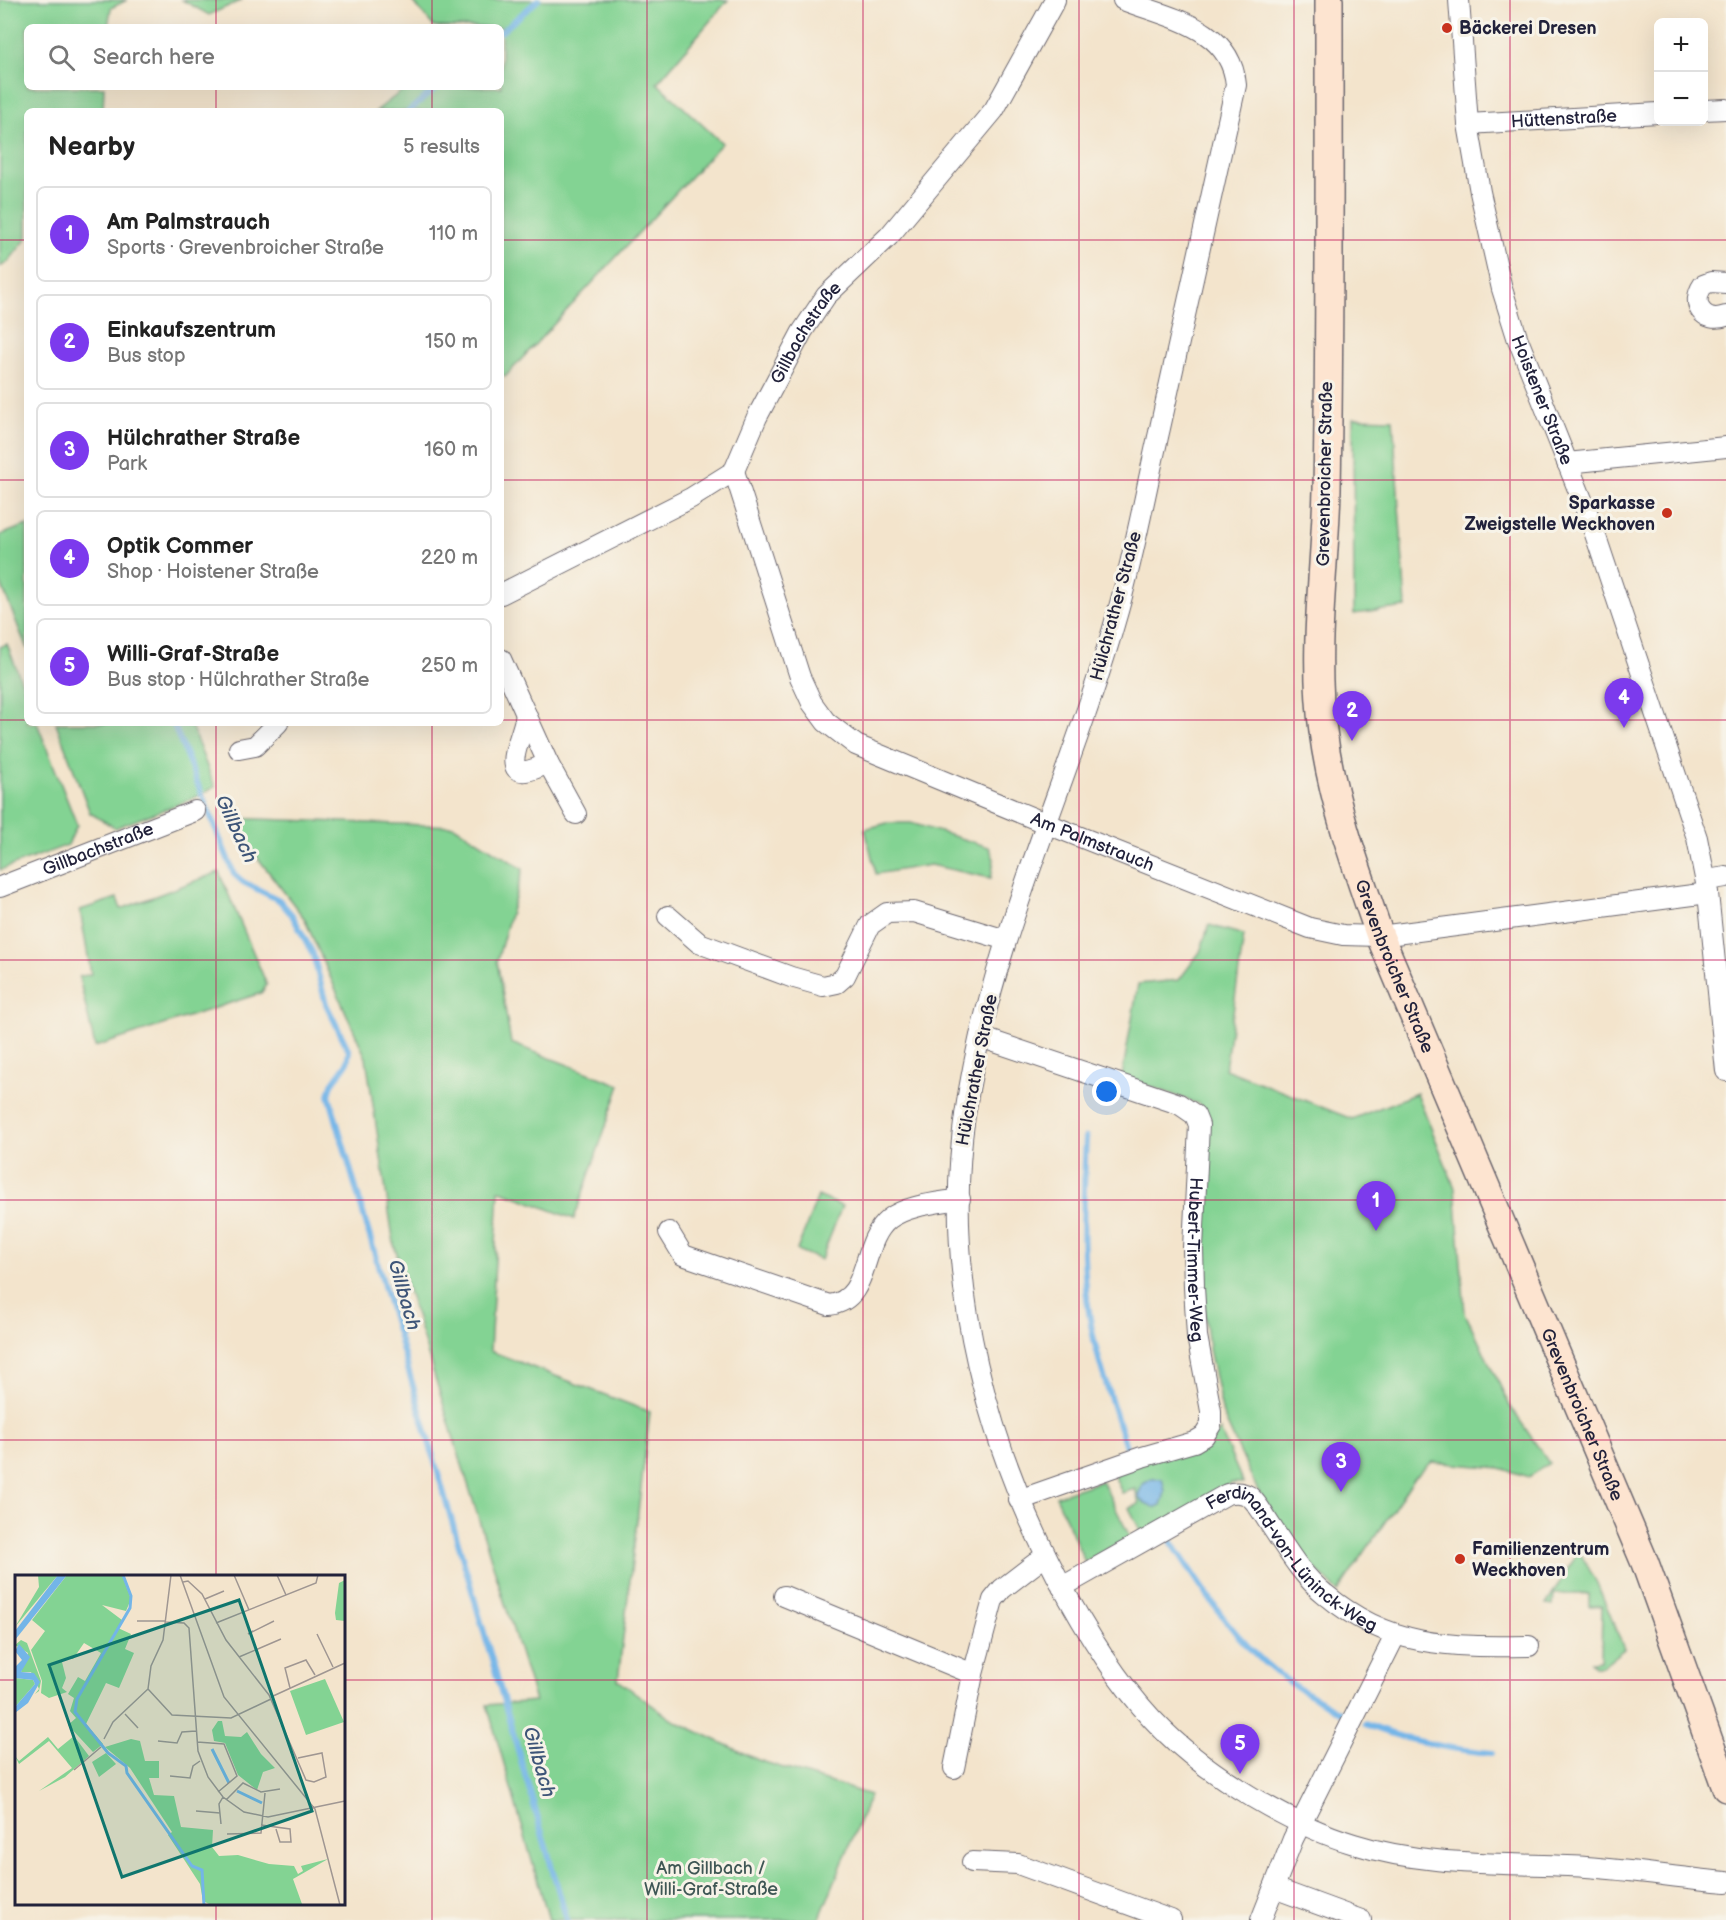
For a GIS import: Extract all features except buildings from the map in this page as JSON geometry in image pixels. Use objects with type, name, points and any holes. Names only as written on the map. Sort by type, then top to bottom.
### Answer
[{"type":"main road","name":"Grevenbroicher Straße","points":[[1329,0],[1327,489],[1320,638],[1323,731],[1337,800],[1356,867],[1380,936],[1645,1563],[1726,1788]]},
{"type":"street","name":"Gillbachstraße","points":[[734,471],[757,417],[802,332],[826,296],[889,236],[994,110],[1055,0]]},
{"type":"street","name":"Hülchrather Straße","points":[[1123,0],[1197,28],[1212,37],[1225,50],[1234,67],[1236,85],[1119,608],[1093,693],[1045,823],[1006,940],[980,1036],[966,1112],[960,1199],[963,1257],[974,1347],[990,1418],[1020,1500],[1045,1556],[1090,1636],[1121,1682],[1160,1727],[1233,1785],[1302,1823],[1352,1844],[1426,1861],[1588,1867],[1726,1882]]},
{"type":"street","name":"Hoistener Straße","points":[[1459,0],[1468,124],[1482,201],[1502,289],[1514,328],[1591,522],[1714,883],[1726,1071]]},
{"type":"street","points":[[1708,110],[1726,109]]},
{"type":"street","name":"Hüttenstraße","points":[[1468,124],[1654,113]]},
{"type":"street","points":[[1726,283],[1711,282],[1703,285],[1696,300],[1698,308],[1704,315],[1713,318],[1726,316]]},
{"type":"street","points":[[1567,463],[1726,447]]},
{"type":"street","points":[[504,592],[692,498],[734,471]]},
{"type":"street","name":"Am Palmstrauch","points":[[734,471],[800,677],[812,704],[826,722],[856,745],[1310,928],[1343,935],[1380,936],[1714,883]]},
{"type":"street","points":[[504,666],[548,763],[576,814]]},
{"type":"street","points":[[526,714],[524,729],[513,754],[513,761],[522,770],[532,770],[548,763]]},
{"type":"street","points":[[239,749],[255,746],[275,726]]},
{"type":"street","name":"Gillbachstraße","points":[[0,887],[195,812]]},
{"type":"street","points":[[668,916],[699,943],[791,977],[824,986],[837,983],[845,976],[870,925],[887,913],[914,912],[1006,940]]},
{"type":"street","name":"Hubert-Timmer-Weg","points":[[980,1036],[1179,1104],[1196,1115],[1199,1125],[1192,1248],[1197,1336],[1211,1411],[1211,1425],[1204,1436],[1194,1442],[1142,1457],[1020,1500]]},
{"type":"street","points":[[669,1232],[683,1255],[829,1305],[841,1302],[856,1290],[871,1242],[886,1221],[903,1211],[960,1199]]},
{"type":"street","name":"Ferdinand-von-Lüninck-Weg","points":[[1062,1587],[1227,1494],[1241,1493],[1254,1501],[1289,1554],[1320,1590],[1357,1617],[1395,1636],[1436,1645],[1529,1646]]},
{"type":"street","points":[[954,1768],[973,1674],[993,1600],[1002,1589],[1045,1556]]},
{"type":"street","points":[[784,1596],[973,1674]]},
{"type":"street","name":"Ferdinand-von-Lüninck-Weg","points":[[1262,1920],[1302,1823],[1395,1636]]},
{"type":"street","points":[[972,1862],[1018,1864],[1171,1920]]},
{"type":"street","points":[[1274,1888],[1361,1920]]},
{"type":"green space","points":[[0,0],[127,0],[111,8],[108,24],[24,24],[24,90],[104,90],[103,108],[24,108],[24,242],[8,262],[0,267]]},
{"type":"green space","points":[[182,0],[242,0],[209,15]]},
{"type":"green space","points":[[412,0],[728,0],[657,83],[722,143],[505,377],[504,108],[380,108],[403,90],[504,90],[504,24],[432,24]]},
{"type":"green space","points":[[1353,418],[1393,419],[1406,607],[1354,614]]},
{"type":"green space","points":[[24,526],[24,641],[0,581],[0,535]]},
{"type":"green space","points":[[7,644],[24,688],[24,726],[38,726],[77,825],[68,845],[0,870],[0,647]]},
{"type":"green space","points":[[57,726],[191,726],[215,787],[187,801],[115,828],[90,813]]},
{"type":"green space","name":"Am Gillbach / Willi-Graf-Straße","points":[[227,818],[454,826],[523,869],[497,961],[511,1043],[620,1085],[574,1219],[499,1190],[490,1351],[650,1412],[618,1680],[671,1719],[758,1760],[870,1795],[819,1920],[549,1920],[487,1705],[535,1701],[394,1245],[366,1058],[304,918]]},
{"type":"green space","points":[[887,823],[911,823],[989,847],[994,859],[991,878],[930,865],[876,874],[865,829]]},
{"type":"green space","points":[[219,872],[267,985],[261,993],[95,1047],[79,977],[91,974],[80,910],[117,898],[121,909]]},
{"type":"green space","points":[[1209,925],[1244,935],[1225,1069],[1352,1119],[1417,1093],[1455,1188],[1465,1313],[1510,1406],[1549,1463],[1529,1477],[1500,1468],[1432,1462],[1415,1477],[1338,1592],[1304,1557],[1257,1489],[1223,1415],[1209,1349],[1201,1278],[1209,1123],[1199,1104],[1122,1076],[1138,984],[1179,980],[1200,952]]},
{"type":"green space","points":[[818,1196],[842,1206],[821,1260],[797,1250]]},
{"type":"green space","points":[[1220,1430],[1243,1483],[1231,1483],[1143,1536],[1129,1508],[1139,1504],[1135,1489],[1122,1493],[1113,1473],[1215,1437]]},
{"type":"green space","points":[[1102,1481],[1130,1537],[1085,1562],[1056,1496]]},
{"type":"green space","points":[[1579,1551],[1597,1583],[1624,1649],[1602,1666],[1595,1666],[1590,1661],[1601,1660],[1602,1606],[1589,1606],[1589,1594],[1554,1594],[1553,1605],[1546,1604]]},
{"type":"water","points":[[1152,1479],[1162,1479],[1165,1492],[1161,1506],[1156,1508],[1141,1501],[1138,1495],[1143,1484]]},
{"type":"waterway","name":"Gillbach","points":[[504,29],[538,0]]},
{"type":"waterway","name":"Gillbach","points":[[412,108],[434,90]]},
{"type":"waterway","name":"Gillbach","points":[[174,726],[234,874],[243,882],[279,900],[292,915],[313,954],[326,1004],[349,1051],[347,1063],[332,1084],[329,1095],[567,1920]]},
{"type":"waterway","points":[[1086,1137],[1084,1242],[1087,1296],[1096,1348],[1128,1453]]},
{"type":"waterway","points":[[1171,1541],[1219,1612],[1246,1645],[1278,1674],[1345,1715]]},
{"type":"waterway","points":[[1365,1724],[1427,1743],[1491,1753]]},
{"type":"place","name":"Bäckerei Dresen","points":[[1447,28]]},
{"type":"place","name":"Sparkasse Zweigstelle Weckhoven","points":[[1667,513]]},
{"type":"place","name":"Optik Commer","points":[[1624,728]]},
{"type":"place","name":"Einkaufszentrum","points":[[1352,741]]},
{"type":"place","name":"Am Palmstrauch","points":[[1376,1231]]},
{"type":"place","name":"Hülchrather Straße","points":[[1341,1492]]},
{"type":"place","name":"Familienzentrum Weckhoven","points":[[1460,1559]]},
{"type":"place","name":"Willi-Graf-Straße","points":[[1240,1774]]}]
